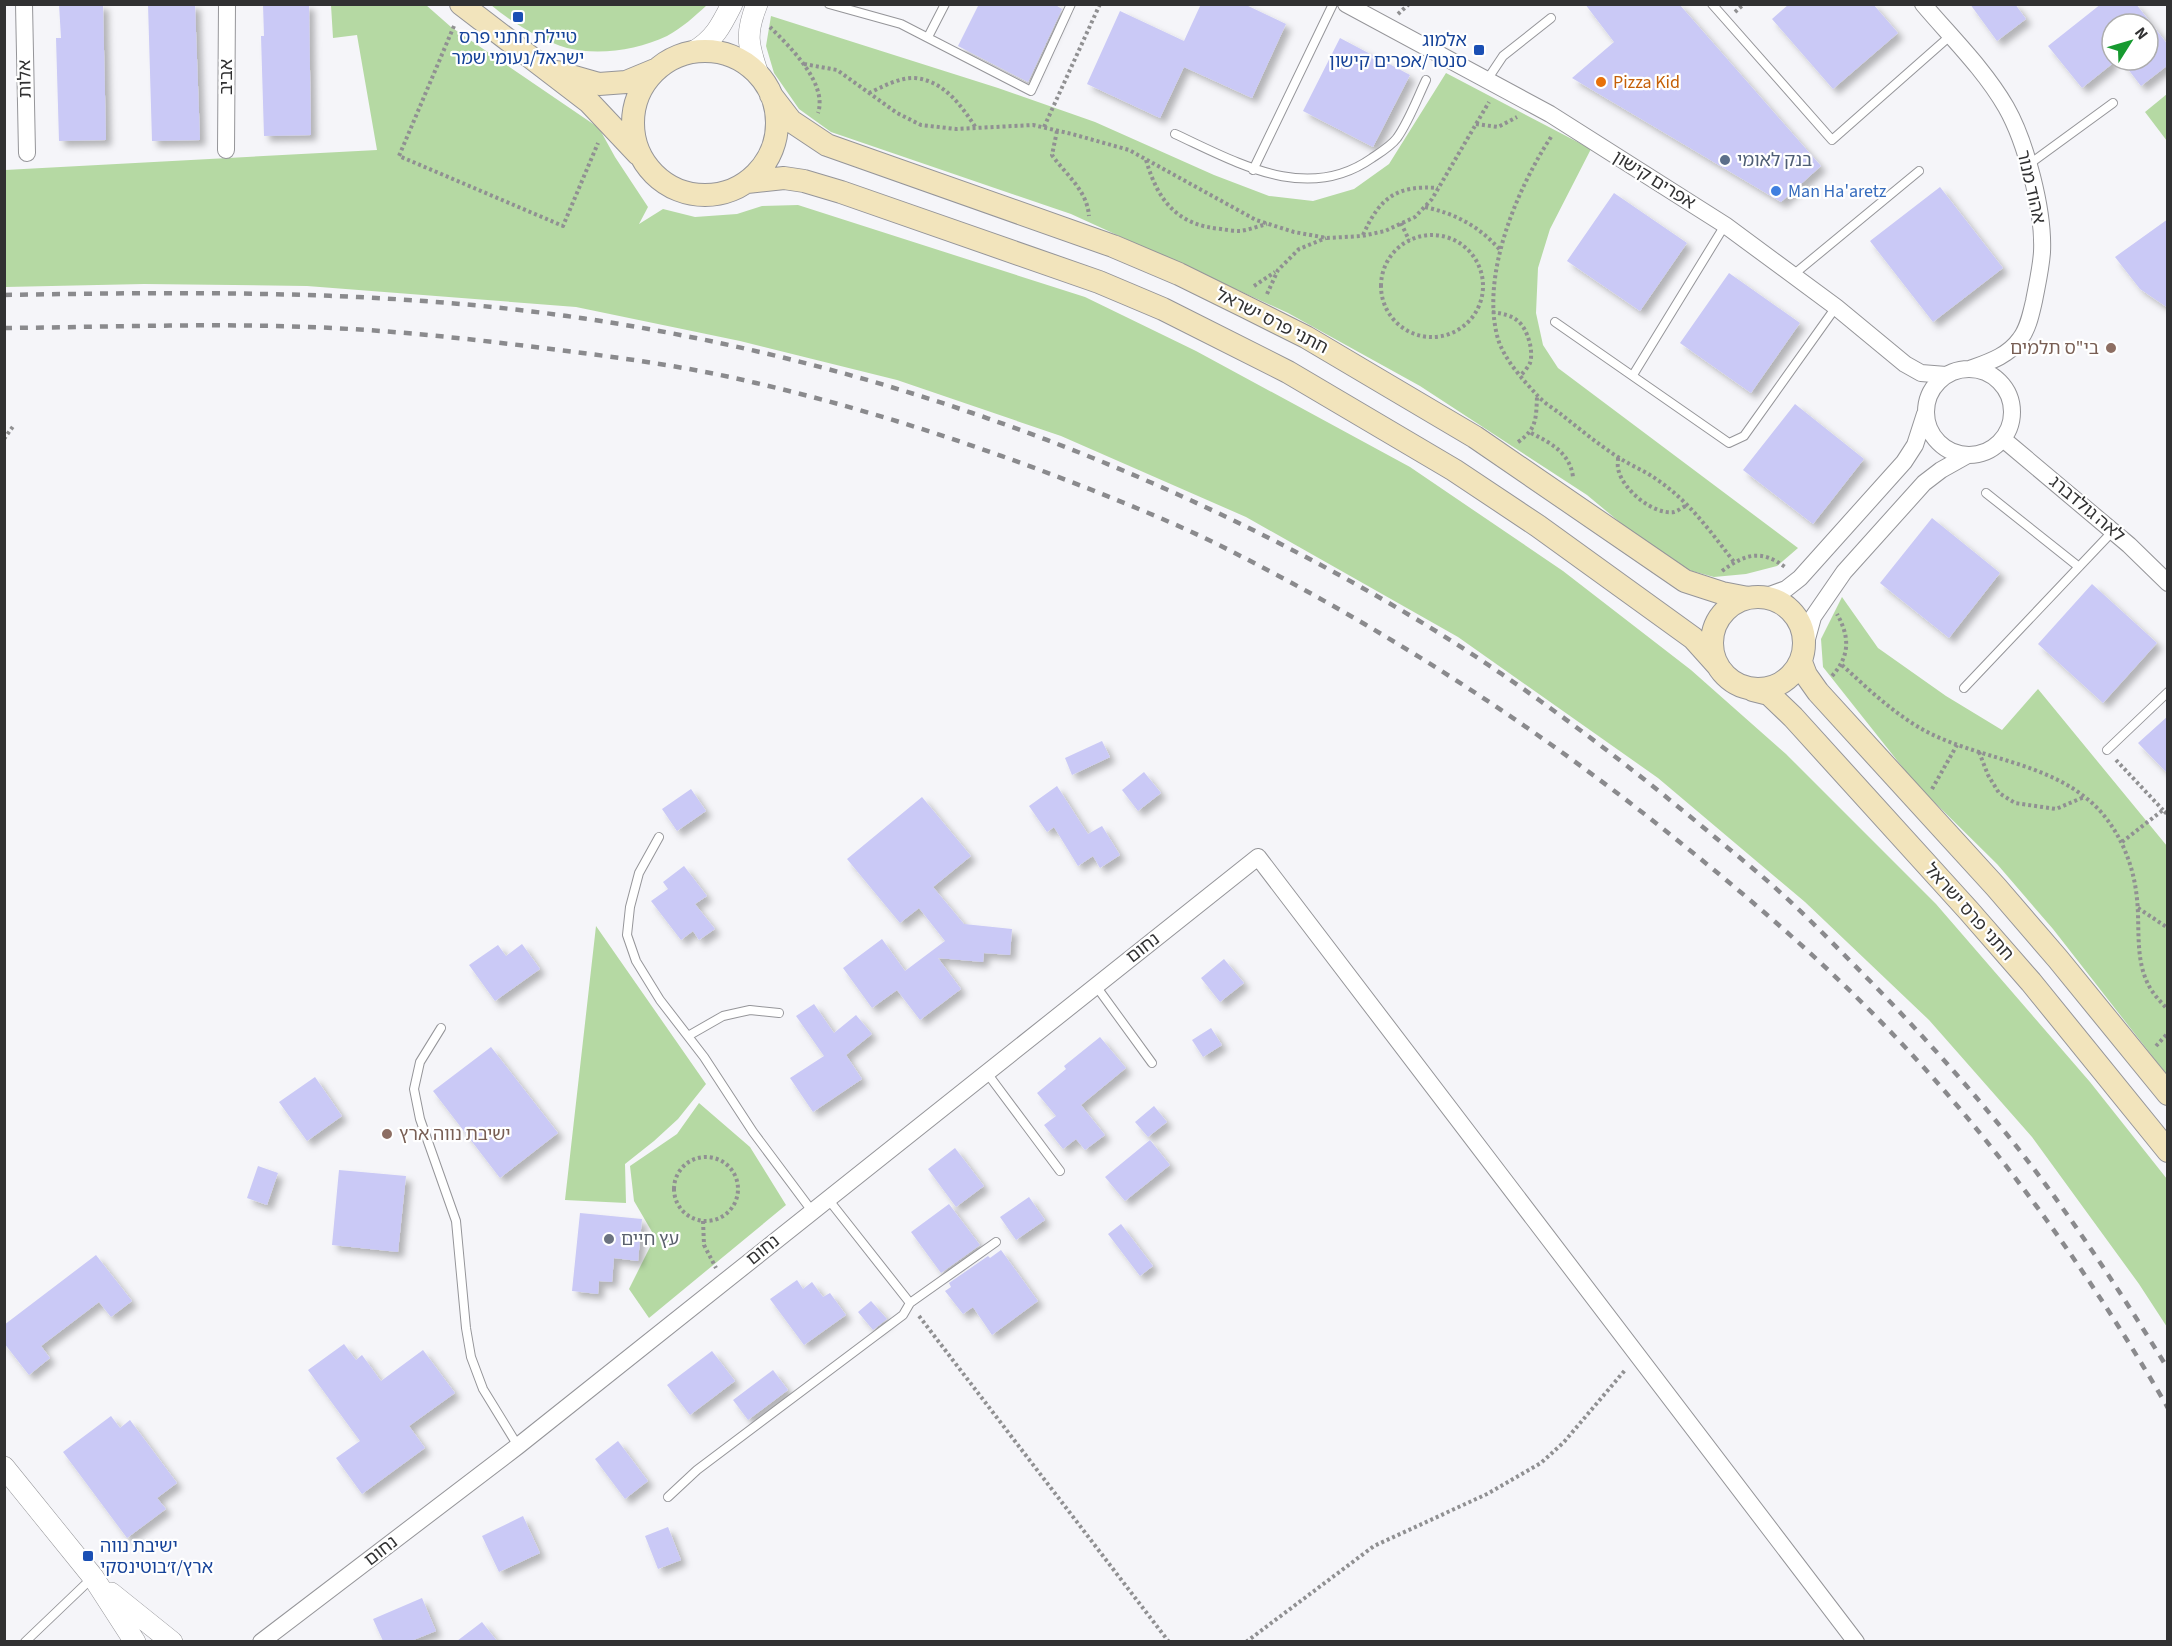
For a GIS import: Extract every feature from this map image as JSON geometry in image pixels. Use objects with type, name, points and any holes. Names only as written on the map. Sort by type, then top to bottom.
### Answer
[{"type":"main road","points":[[462,5],[588,102],[644,160]]},
{"type":"main road","points":[[517,48],[546,68],[599,84],[626,82],[656,70],[673,58],[693,52],[717,52],[739,59],[758,74],[771,95],[777,114],[776,134],[771,153],[761,169],[747,182],[728,192],[708,195],[687,193],[668,185],[652,172],[640,153],[633,131],[634,108],[642,87],[656,70]]},
{"type":"main road","name":"חתני פרס ישראל","points":[[771,95],[791,121],[828,145],[1087,236],[1179,274],[1270,319],[1389,385],[1500,454],[1685,581],[1722,593],[1756,597]]},
{"type":"main road","name":"חתני פרס ישראל","points":[[747,182],[784,178],[804,181],[840,192],[1099,282],[1163,309],[1229,341],[1298,377],[1464,476],[1602,571],[1693,638],[1719,667]]},
{"type":"main road","points":[[1756,597],[1778,601],[1789,608],[1798,619],[1804,632],[1803,654],[1793,674],[1782,684],[1768,689],[1753,690],[1734,682],[1719,667],[1713,654],[1712,639],[1723,612],[1734,603],[1756,597]]},
{"type":"main road","name":"חתני פרס ישראל","points":[[1803,654],[1806,675],[1818,692],[1923,806],[2058,959],[2168,1094]]},
{"type":"main road","name":"חתני פרס ישראל","points":[[1753,690],[1768,694],[1793,717],[1969,911],[2031,982],[2168,1151]]},
{"type":"street","name":"אלות","points":[[24,4],[27,153]]},
{"type":"street","name":"אביב","points":[[226,150],[227,4]]},
{"type":"street","points":[[693,52],[707,44],[732,4]]},
{"type":"street","name":"אפרים קישון","points":[[1346,4],[1562,121],[1725,225],[1836,307],[1905,364],[1922,373],[1946,375]]},
{"type":"street","name":"אהוד מנור","points":[[1923,4],[1984,75],[2006,108],[2028,165],[2040,220],[2042,251],[2030,317],[2022,338],[2009,351],[1970,369]]},
{"type":"street","points":[[756,8],[749,30],[748,45],[758,74]]},
{"type":"street","points":[[1756,597],[1786,589],[1800,578],[1904,462],[1915,445],[1927,398],[1935,385],[1946,375],[1958,370],[1984,371],[2005,388],[2012,414],[2010,427],[2003,439],[1993,448],[1980,454],[1966,456],[1924,483],[1844,572],[1827,595],[1814,617],[1803,654]]},
{"type":"street","points":[[1925,413],[1927,426],[1942,447],[1966,456]]},
{"type":"street","name":"לאה גולדברג","points":[[2003,439],[2113,531],[2168,583]]},
{"type":"street","name":"נחום","points":[[263,1641],[518,1446],[1258,857],[1637,1354]]},
{"type":"street","points":[[1637,1354],[1856,1641]]},
{"type":"street","points":[[4,1467],[93,1577],[135,1641]]},
{"type":"street","points":[[93,1577],[171,1641]]},
{"type":"lane","points":[[829,4],[901,24],[1031,91],[1071,4]]},
{"type":"lane","points":[[928,38],[945,4]]},
{"type":"lane","points":[[1253,170],[1333,4]]},
{"type":"lane","points":[[1712,4],[1832,140],[1950,36]]},
{"type":"lane","points":[[1493,83],[1503,56],[1551,18]]},
{"type":"lane","points":[[1175,134],[1253,170],[1297,180],[1334,176],[1362,166],[1396,138],[1426,81]]},
{"type":"lane","points":[[2028,165],[2113,104]]},
{"type":"lane","points":[[1793,275],[1919,171]]},
{"type":"lane","points":[[1633,375],[1725,225]]},
{"type":"lane","points":[[1555,322],[1730,443],[1744,436],[1836,307]]},
{"type":"lane","points":[[1986,493],[2079,567]]},
{"type":"lane","points":[[1964,687],[2113,531]]},
{"type":"lane","points":[[2107,750],[2168,692]]},
{"type":"lane","points":[[659,837],[639,873],[630,907],[627,935],[636,961],[660,1000],[704,1057],[753,1132],[812,1211]]},
{"type":"lane","points":[[1096,986],[1152,1063]]},
{"type":"lane","points":[[688,1036],[723,1016],[750,1010],[779,1013]]},
{"type":"lane","points":[[441,1028],[420,1062],[414,1089],[420,1119],[456,1221],[471,1357],[483,1389],[518,1446]]},
{"type":"lane","points":[[987,1073],[1060,1171]]},
{"type":"lane","points":[[828,1199],[910,1303]]},
{"type":"lane","points":[[669,1497],[697,1470],[903,1315],[910,1303],[996,1242]]},
{"type":"lane","points":[[25,1641],[93,1577]]},
{"type":"path","points":[[1044,127],[1100,4]]},
{"type":"path","points":[[462,5],[399,156],[563,226],[607,121]]},
{"type":"path","points":[[756,8],[804,64],[818,88],[820,110],[809,134]]},
{"type":"path","points":[[804,64],[837,70],[897,112],[921,125],[956,129],[1033,125],[1129,150],[1256,220],[1294,232],[1327,238],[1362,236],[1385,231],[1415,217],[1438,188],[1476,124],[1493,83]]},
{"type":"path","points":[[868,93],[894,82],[914,78],[937,84],[963,108],[976,128]]},
{"type":"path","points":[[1476,124],[1498,128],[1514,121],[1532,104]]},
{"type":"path","points":[[1562,121],[1539,155],[1502,241],[1492,312],[1498,341],[1510,363],[1537,396],[1618,457],[1657,479],[1707,526],[1734,562]]},
{"type":"path","points":[[1057,130],[1052,155],[1079,186],[1086,201],[1089,213],[1087,236]]},
{"type":"path","points":[[1145,159],[1160,194],[1186,221],[1212,228],[1238,231],[1269,224]]},
{"type":"path","points":[[1362,236],[1375,210],[1397,193],[1415,187],[1438,188]]},
{"type":"path","points":[[1424,207],[1446,212],[1466,221],[1485,234],[1500,250]]},
{"type":"path","points":[[1401,223],[1409,240]]},
{"type":"path","points":[[1426,235],[1444,236],[1460,243],[1475,258],[1482,275],[1483,293],[1478,310],[1467,324],[1455,333],[1437,338],[1419,337],[1403,329],[1393,320],[1383,305],[1380,287],[1383,270],[1394,250],[1409,240],[1426,235]]},
{"type":"path","points":[[1270,319],[1266,308],[1267,291],[1278,270],[1299,249],[1327,238]]},
{"type":"path","points":[[1483,293],[1494,291]]},
{"type":"path","points":[[1492,312],[1508,314],[1521,322],[1527,334],[1531,350],[1530,362],[1521,375]]},
{"type":"path","points":[[1500,454],[1531,433],[1536,415],[1537,396]]},
{"type":"path","points":[[4,439],[14,425]]},
{"type":"path","points":[[1531,433],[1557,446],[1572,466],[1576,506]]},
{"type":"path","points":[[1618,457],[1618,470],[1625,485],[1641,501],[1674,512],[1687,505]]},
{"type":"path","points":[[1710,589],[1721,572],[1734,562],[1755,555],[1773,557],[1800,578]]},
{"type":"path","points":[[1818,692],[1842,665],[1847,639],[1841,621],[1827,595]]},
{"type":"path","points":[[1842,665],[1886,705],[1920,728],[1957,745],[2041,772],[2076,790],[2100,811],[2122,842],[2130,862],[2138,908],[2138,939],[2142,963],[2148,985],[2167,1008]]},
{"type":"path","points":[[1923,806],[1957,745]]},
{"type":"path","points":[[2107,750],[2168,815]]},
{"type":"path","points":[[1978,751],[1988,775],[2000,793],[2015,803],[2056,809],[2084,797]]},
{"type":"path","points":[[2122,842],[2163,810]]},
{"type":"path","points":[[2138,908],[2168,928]]},
{"type":"path","points":[[711,1157],[722,1161],[730,1168],[736,1178],[737,1197],[725,1215],[715,1220],[704,1221],[689,1216],[681,1209],[675,1199],[674,1187],[676,1176],[682,1166],[691,1160],[711,1157]]},
{"type":"path","points":[[704,1221],[704,1245],[725,1281]]},
{"type":"path","points":[[910,1303],[1169,1641]]},
{"type":"path","points":[[1246,1641],[1374,1546],[1487,1494],[1541,1463],[1564,1442],[1637,1354]]},
{"type":"green space","points":[[331,5],[426,5],[451,27],[599,128],[648,207],[639,224],[663,209],[695,217],[737,214],[762,206],[798,205],[1085,297],[1196,351],[1410,467],[1563,571],[1691,670],[1786,754],[1936,904],[2090,1082],[2167,1179],[2167,1327],[2139,1284],[2032,1137],[1929,1020],[1805,902],[1658,778],[1458,637],[1246,517],[1061,436],[897,380],[740,341],[576,307],[307,286],[144,284],[5,287],[5,170],[377,150],[357,35],[333,38]]},
{"type":"green space","points":[[491,5],[707,5],[678,29],[655,41],[631,48],[592,51],[567,48],[547,41],[517,24]]},
{"type":"green space","points":[[771,16],[998,88],[1095,122],[1214,175],[1269,196],[1313,201],[1354,189],[1389,164],[1446,73],[1591,149],[1550,229],[1538,268],[1536,313],[1543,345],[1558,368],[1798,548],[1777,566],[1746,574],[1714,577],[1692,571],[1664,559],[1587,495],[1420,386],[1288,313],[1071,214],[831,132],[799,109],[774,73],[766,46]]},
{"type":"green space","points":[[2167,94],[2167,141],[2145,112]]},
{"type":"green space","points":[[1842,597],[1878,648],[1946,696],[2002,730],[2038,689],[2167,846],[2167,1075],[2053,929],[1997,864],[1915,783],[1823,667],[1821,639]]},
{"type":"green space","points":[[596,926],[706,1084],[678,1119],[625,1164],[626,1203],[565,1200]]},
{"type":"green space","points":[[699,1103],[750,1147],[786,1205],[649,1318],[629,1289],[655,1237],[634,1201],[630,1166],[677,1134]]},
{"type":"building","points":[[59,4],[103,4],[106,140],[59,141],[56,38],[61,38]]},
{"type":"building","points":[[148,4],[195,4],[200,140],[152,141]]},
{"type":"building","points":[[263,4],[309,4],[311,135],[264,136],[261,36],[264,36]]},
{"type":"building","points":[[979,4],[1054,4],[1062,9],[1028,82],[958,46]]},
{"type":"building","points":[[1201,4],[1244,4],[1286,24],[1252,98],[1184,67],[1160,118],[1087,84],[1120,11],[1184,41]]},
{"type":"building","points":[[1585,4],[1679,4],[1821,166],[1781,202],[1572,78],[1614,42]]},
{"type":"building","points":[[1789,4],[1873,4],[1898,33],[1833,89],[1772,19]]},
{"type":"building","points":[[1970,4],[2015,4],[2026,19],[1997,41]]},
{"type":"building","points":[[2101,4],[2136,4],[2142,12],[2100,12],[2100,72],[2102,72],[2082,88],[2048,46]]},
{"type":"building","points":[[2160,35],[2168,45],[2168,65],[2160,71]]},
{"type":"building","points":[[1340,38],[1410,75],[1373,147],[1303,111]]},
{"type":"building","points":[[2130,72],[2159,72],[2141,86]]},
{"type":"building","points":[[1940,187],[2003,268],[1933,322],[1870,241]]},
{"type":"building","points":[[1614,193],[1687,243],[1640,311],[1567,261]]},
{"type":"building","points":[[2168,219],[2168,308],[2140,289],[2115,257]]},
{"type":"building","points":[[1729,273],[1800,323],[1751,393],[1680,343]]},
{"type":"building","points":[[1795,404],[1864,459],[1813,524],[1743,470]]},
{"type":"building","points":[[1932,518],[2000,573],[1949,638],[1880,583]]},
{"type":"building","points":[[2092,584],[2157,643],[2103,703],[2038,644]]},
{"type":"building","points":[[2168,716],[2168,774],[2138,743]]},
{"type":"building","points":[[1102,741],[1110,757],[1072,775],[1065,758]]},
{"type":"building","points":[[1144,772],[1161,793],[1138,811],[1122,790]]},
{"type":"building","points":[[1057,786],[1088,834],[1102,826],[1120,855],[1100,868],[1093,856],[1078,866],[1054,827],[1047,832],[1029,806]]},
{"type":"building","points":[[691,789],[706,811],[677,831],[662,809]]},
{"type":"building","points":[[922,797],[971,856],[933,887],[964,924],[1012,929],[1010,955],[984,953],[983,962],[938,958],[961,989],[920,1020],[897,990],[872,1008],[843,968],[882,939],[905,971],[945,941],[919,908],[900,923],[847,859]]},
{"type":"building","points":[[684,866],[707,896],[695,904],[715,929],[699,940],[693,931],[681,940],[651,901],[668,889],[663,882]]},
{"type":"building","points":[[522,944],[540,969],[495,1001],[469,965],[498,945],[506,956]]},
{"type":"building","points":[[1224,959],[1244,983],[1220,1002],[1201,978]]},
{"type":"building","points":[[814,1004],[834,1033],[856,1015],[872,1034],[846,1055],[862,1079],[813,1112],[790,1078],[824,1056],[796,1016]]},
{"type":"building","points":[[1211,1028],[1222,1045],[1203,1057],[1192,1040]]},
{"type":"building","points":[[1100,1037],[1126,1068],[1081,1105],[1105,1135],[1085,1150],[1076,1139],[1063,1149],[1044,1125],[1056,1116],[1037,1093],[1066,1069],[1064,1066]]},
{"type":"building","points":[[491,1047],[558,1133],[500,1178],[433,1091]]},
{"type":"building","points":[[315,1077],[342,1116],[307,1141],[279,1102]]},
{"type":"building","points":[[1154,1106],[1167,1122],[1148,1137],[1135,1122]]},
{"type":"building","points":[[1150,1140],[1170,1165],[1125,1201],[1105,1177]]},
{"type":"building","points":[[955,1148],[984,1186],[956,1207],[928,1169]]},
{"type":"building","points":[[258,1166],[278,1173],[267,1205],[247,1198]]},
{"type":"building","points":[[339,1170],[406,1176],[398,1252],[332,1245]]},
{"type":"building","points":[[1029,1197],[1045,1220],[1016,1240],[1000,1217]]},
{"type":"building","points":[[949,1204],[980,1245],[941,1273],[911,1232]]},
{"type":"building","name":"עץ חיים","points":[[580,1213],[642,1219],[638,1261],[614,1258],[612,1282],[599,1281],[598,1294],[572,1291]]},
{"type":"building","points":[[1121,1224],[1153,1266],[1140,1276],[1108,1234]]},
{"type":"building","points":[[1001,1250],[1038,1301],[992,1335],[973,1307],[963,1314],[945,1291],[951,1287],[949,1283],[988,1256],[990,1258]]},
{"type":"building","points":[[96,1255],[132,1301],[111,1317],[99,1302],[41,1346],[50,1358],[29,1375],[4,1343],[4,1325]]},
{"type":"building","points":[[797,1280],[803,1289],[812,1282],[823,1297],[830,1293],[846,1315],[804,1345],[770,1299]]},
{"type":"building","points":[[871,1301],[887,1319],[873,1330],[858,1312]]},
{"type":"building","points":[[344,1344],[356,1360],[362,1355],[381,1381],[423,1350],[455,1393],[409,1426],[425,1448],[362,1494],[336,1458],[360,1441],[308,1370]]},
{"type":"building","points":[[712,1351],[735,1381],[690,1415],[667,1385]]},
{"type":"building","points":[[773,1370],[788,1390],[748,1420],[733,1400]]},
{"type":"building","points":[[111,1416],[120,1428],[130,1420],[177,1483],[157,1498],[166,1509],[127,1538],[63,1452]]},
{"type":"building","points":[[618,1441],[648,1481],[625,1499],[595,1459]]},
{"type":"building","points":[[523,1516],[540,1553],[499,1572],[482,1536]]},
{"type":"building","points":[[668,1527],[681,1560],[658,1569],[645,1536]]},
{"type":"building","points":[[422,1598],[436,1631],[411,1641],[383,1641],[373,1619]]},
{"type":"building","points":[[482,1622],[497,1641],[457,1641]]},
{"type":"railway","points":[[4,295],[201,293],[397,299],[528,311],[646,329],[764,353],[879,384],[994,420],[1105,463],[1215,512],[1322,566],[1426,625],[1498,672],[1637,774],[1773,885],[1895,1007],[2001,1127],[2074,1224],[2168,1369]]},
{"type":"railway","points":[[4,328],[220,325],[350,329],[486,341],[686,368],[843,405],[928,431],[1097,492],[1215,543],[1339,609],[1400,645],[1518,721],[1632,804],[1716,871],[1799,943],[1879,1019],[1942,1088],[2013,1174],[2109,1312],[2168,1408]]},
{"type":"place","name":"טיילת חתני פרס ישראל/נעומי שמר","points":[[518,17]]},
{"type":"place","name":"אלמוג סנטר/אפרים קישון","points":[[1479,50]]},
{"type":"place","name":"Pizza Kid","points":[[1601,82]]},
{"type":"place","name":"בנק לאומי","points":[[1725,160]]},
{"type":"place","name":"Man Ha'aretz","points":[[1776,191]]},
{"type":"place","name":"בי\"ס תלמים","points":[[2111,348]]},
{"type":"place","name":"ישיבת נווה ארץ","points":[[387,1134]]},
{"type":"place","name":"עץ חיים","points":[[609,1239]]},
{"type":"place","name":"ישיבת נווה ארץ/ז׳בוטינסקי","points":[[88,1556]]}]
